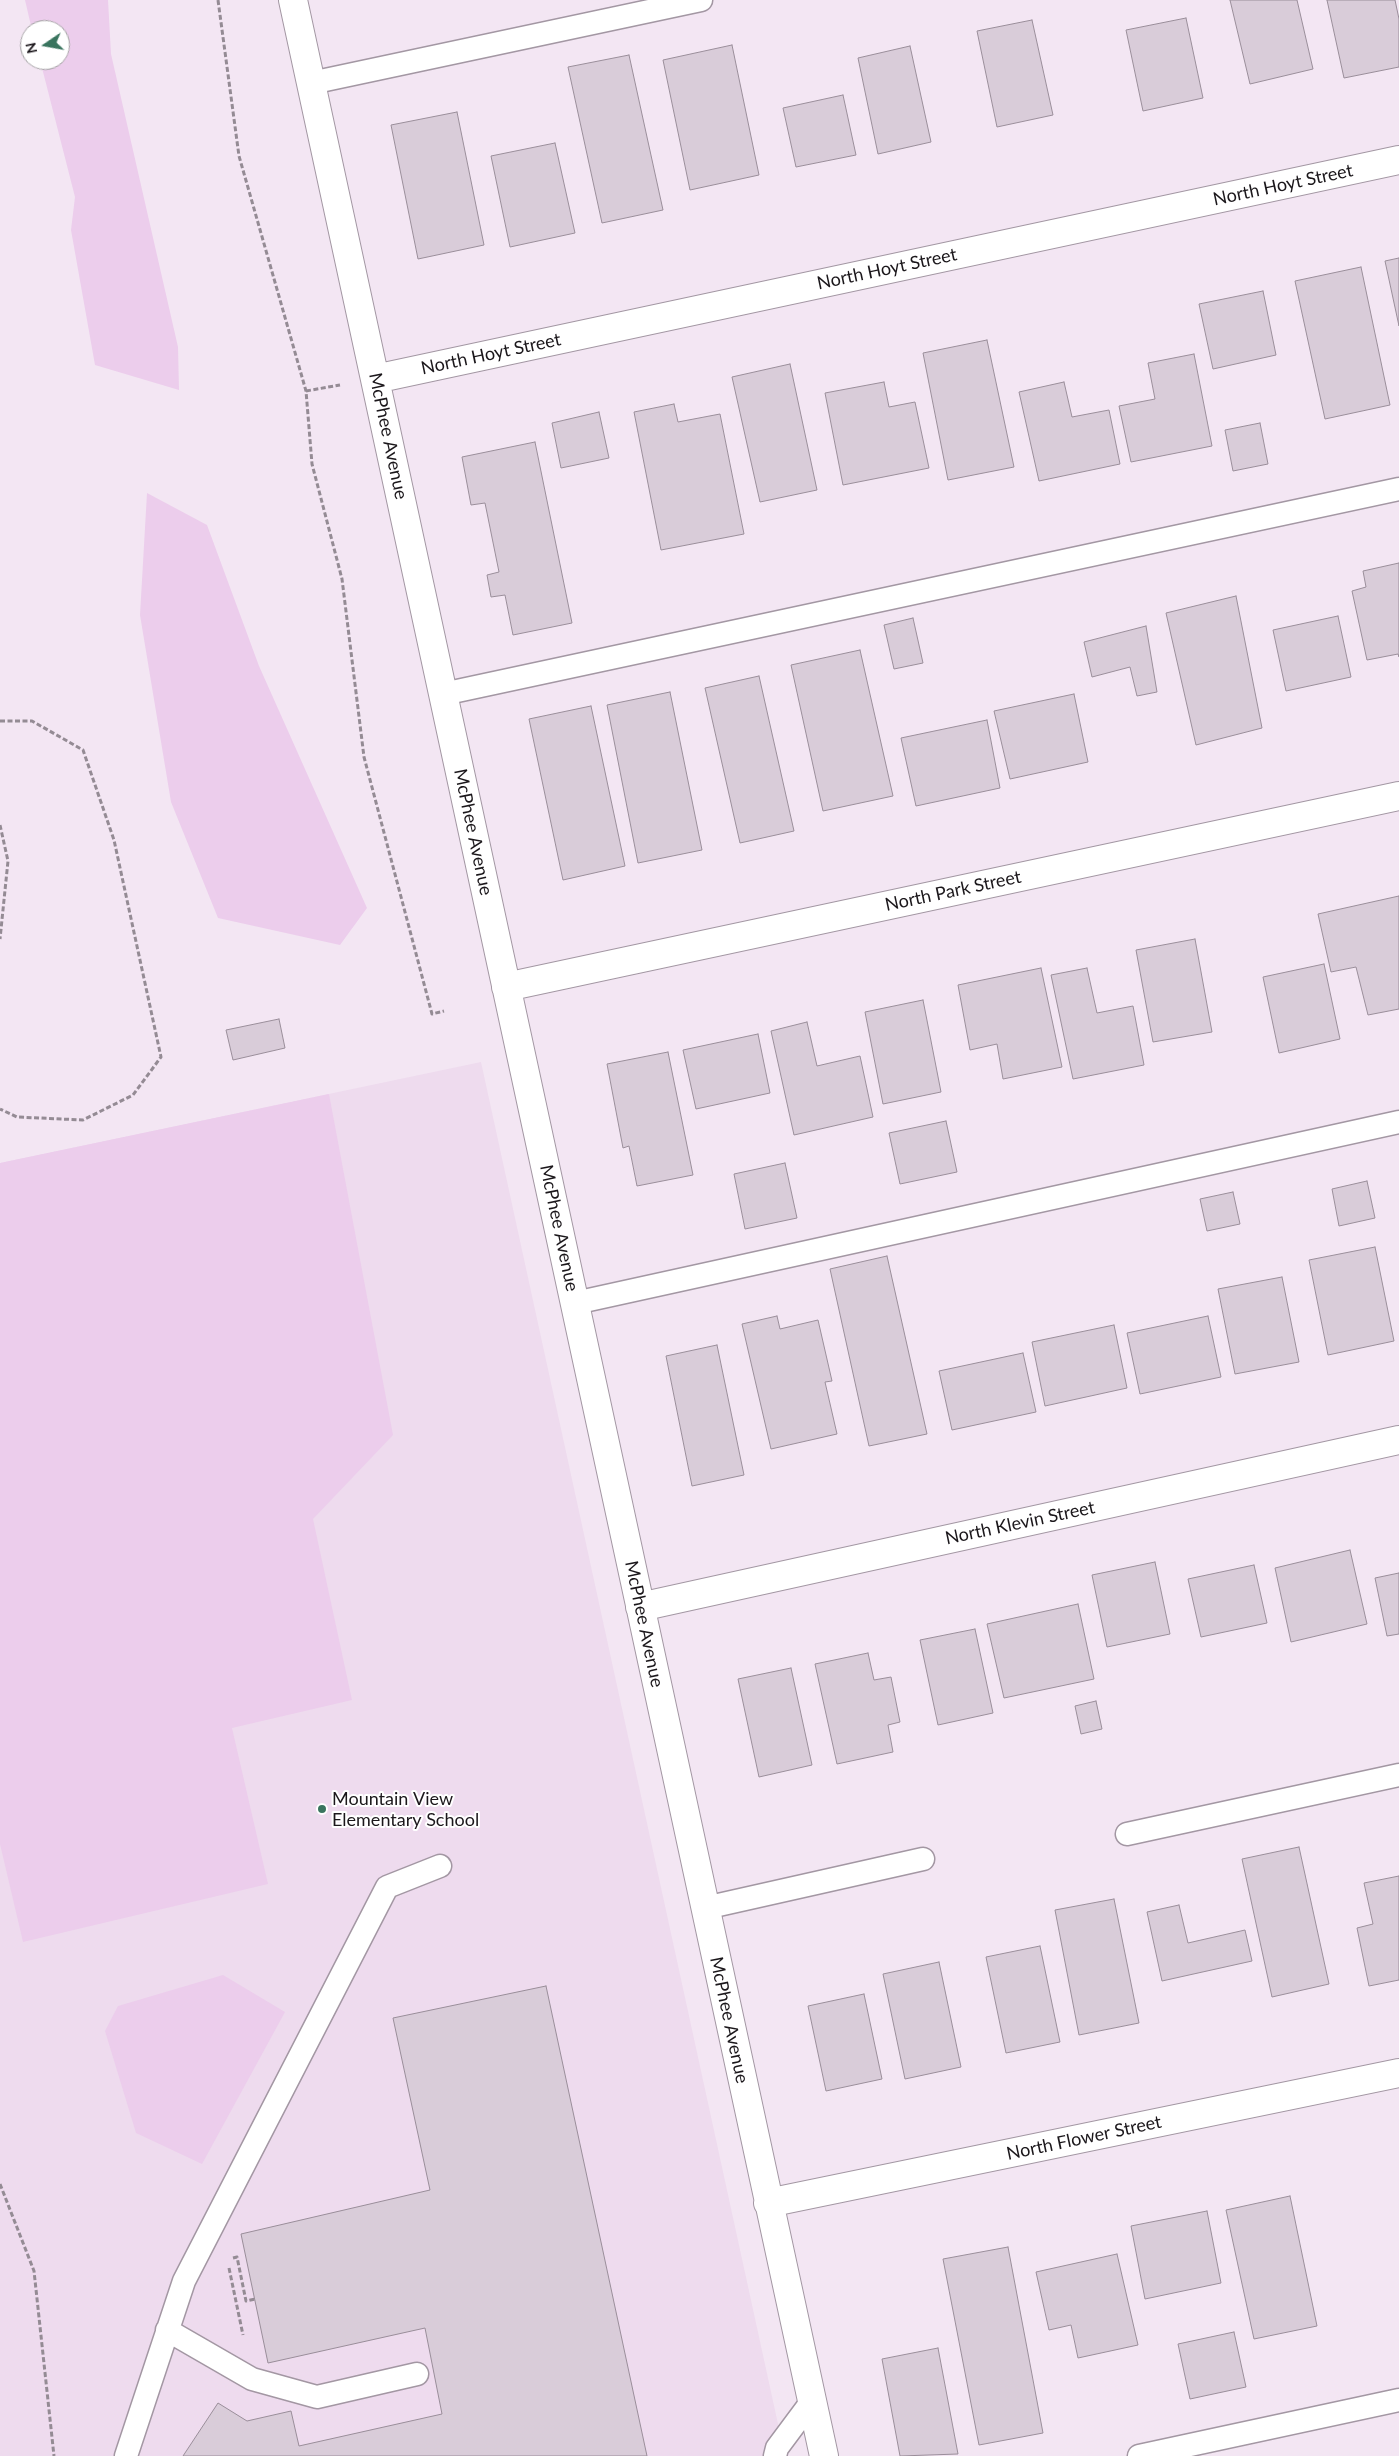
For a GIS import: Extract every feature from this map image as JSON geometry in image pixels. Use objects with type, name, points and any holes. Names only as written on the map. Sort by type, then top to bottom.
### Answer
[{"type":"street","name":"McPhee Avenue","points":[[293,0],[824,2456]]},
{"type":"street","name":"North Hoyt Street","points":[[375,378],[1399,160]]},
{"type":"street","name":"North Park Street","points":[[506,987],[1399,796]]},
{"type":"street","name":"North Klevin Street","points":[[640,1607],[1399,1440]]},
{"type":"street","name":"North Flower Street","points":[[768,2203],[1399,2073]]},
{"type":"lane","points":[[311,83],[701,0]]},
{"type":"lane","points":[[444,694],[1399,488]]},
{"type":"lane","points":[[575,1303],[1399,1122]]},
{"type":"lane","points":[[1126,1834],[1399,1775]]},
{"type":"lane","points":[[705,1908],[923,1858]]},
{"type":"lane","points":[[126,2456],[184,2282],[387,1887],[440,1866]]},
{"type":"lane","points":[[168,2330],[252,2379],[317,2397],[417,2374]]},
{"type":"lane","points":[[1139,2456],[1399,2400]]},
{"type":"lane","points":[[776,2456],[778,2448],[812,2401]]},
{"type":"path","points":[[218,0],[239,156],[306,391],[312,464],[342,579],[364,757],[432,1014],[444,1011]]},
{"type":"path","points":[[0,721],[32,721],[83,750],[114,840],[161,1057],[133,1095],[83,1120],[17,1117],[0,1110]]},
{"type":"path","points":[[0,825],[8,861],[0,939]]},
{"type":"path","points":[[0,2184],[34,2271],[54,2456]]},
{"type":"path","points":[[252,2379],[227,2259],[237,2257],[246,2301],[255,2299]]},
{"type":"shaded area","points":[[25,0],[108,0],[111,54],[178,347],[179,390],[95,365],[71,230],[75,197],[43,70],[70,70],[70,20],[30,20]]},
{"type":"shaded area","points":[[147,493],[207,525],[259,666],[367,908],[340,945],[218,918],[171,802],[140,615]]},
{"type":"shaded area","name":"Mountain View Elementary School","points":[[481,1062],[785,2456],[0,2456],[0,1163]]},
{"type":"shaded area","points":[[329,1094],[393,1435],[313,1519],[352,1700],[232,1728],[268,1884],[23,1942],[0,1844],[0,1163]]},
{"type":"shaded area","points":[[223,1975],[285,2012],[202,2164],[136,2133],[105,2031],[118,2006]]},
{"type":"building","points":[[1230,0],[1297,0],[1313,69],[1250,84]]},
{"type":"building","points":[[1327,0],[1395,0],[1399,19],[1399,67],[1344,78]]},
{"type":"building","points":[[1186,18],[1203,98],[1143,111],[1126,30]]},
{"type":"building","points":[[1032,20],[1053,115],[997,127],[977,31]]},
{"type":"building","points":[[732,45],[759,175],[690,190],[663,60]]},
{"type":"building","points":[[910,46],[931,142],[878,154],[858,58]]},
{"type":"building","points":[[629,55],[663,210],[602,223],[568,67]]},
{"type":"building","points":[[843,95],[856,155],[796,167],[783,108]]},
{"type":"building","points":[[457,112],[484,245],[418,259],[391,125]]},
{"type":"building","points":[[555,143],[575,233],[510,247],[491,156]]},
{"type":"building","points":[[1399,258],[1399,326],[1385,261]]},
{"type":"building","points":[[1361,267],[1390,405],[1325,419],[1295,281]]},
{"type":"building","points":[[1263,291],[1276,355],[1213,369],[1199,304]]},
{"type":"building","points":[[987,340],[1014,467],[948,480],[923,353]]},
{"type":"building","points":[[1194,354],[1212,446],[1131,462],[1119,406],[1155,399],[1148,363]]},
{"type":"building","points":[[790,364],[817,490],[760,502],[732,377]]},
{"type":"building","points":[[884,382],[889,407],[915,402],[929,468],[843,485],[825,393]]},
{"type":"building","points":[[1064,382],[1072,417],[1109,410],[1120,464],[1039,481],[1019,392]]},
{"type":"building","points":[[674,404],[678,422],[720,414],[744,534],[661,550],[634,412]]},
{"type":"building","points":[[599,412],[609,458],[561,468],[552,423]]},
{"type":"building","points":[[1260,423],[1268,464],[1233,471],[1225,430]]},
{"type":"building","points":[[535,442],[572,623],[513,635],[505,595],[491,597],[487,575],[499,572],[485,503],[471,505],[462,457]]},
{"type":"building","points":[[1399,563],[1399,657],[1398,654],[1367,660],[1352,591],[1366,587],[1363,571]]},
{"type":"building","points":[[1236,596],[1262,728],[1196,745],[1166,613]]},
{"type":"building","points":[[1338,616],[1351,677],[1286,691],[1273,630]]},
{"type":"building","points":[[913,618],[923,663],[894,669],[884,625]]},
{"type":"building","points":[[1146,626],[1157,692],[1137,696],[1130,667],[1092,677],[1084,642]]},
{"type":"building","points":[[860,650],[893,796],[823,811],[791,665]]},
{"type":"building","points":[[759,676],[794,831],[740,843],[705,688]]},
{"type":"building","points":[[670,692],[702,850],[638,863],[607,705]]},
{"type":"building","points":[[1074,694],[1088,762],[1010,779],[994,711]]},
{"type":"building","points":[[591,706],[625,866],[563,880],[529,719]]},
{"type":"building","points":[[987,720],[1000,788],[916,806],[901,738]]},
{"type":"building","points":[[1399,896],[1399,1009],[1368,1015],[1356,967],[1331,972],[1318,914]]},
{"type":"building","points":[[1195,939],[1212,1032],[1153,1042],[1136,950]]},
{"type":"building","points":[[1324,964],[1340,1039],[1279,1053],[1263,977]]},
{"type":"building","points":[[1041,968],[1062,1067],[1003,1079],[997,1044],[970,1050],[958,985]]},
{"type":"building","points":[[1087,968],[1097,1013],[1133,1006],[1144,1065],[1073,1079],[1051,975]]},
{"type":"building","points":[[923,1000],[941,1092],[883,1104],[865,1012]]},
{"type":"building","points":[[279,1019],[285,1048],[233,1060],[226,1030]]},
{"type":"building","points":[[807,1022],[817,1066],[860,1056],[873,1117],[794,1135],[771,1031]]},
{"type":"building","points":[[758,1034],[770,1093],[696,1109],[683,1050]]},
{"type":"building","points":[[668,1052],[693,1175],[637,1186],[629,1146],[623,1148],[607,1064]]},
{"type":"building","points":[[946,1121],[957,1172],[900,1184],[889,1133]]},
{"type":"building","points":[[785,1163],[797,1218],[745,1229],[734,1174]]},
{"type":"building","points":[[1367,1181],[1375,1218],[1339,1226],[1332,1189]]},
{"type":"building","points":[[1233,1192],[1240,1224],[1207,1231],[1200,1199]]},
{"type":"building","points":[[1375,1247],[1394,1341],[1328,1355],[1309,1260]]},
{"type":"building","points":[[887,1256],[927,1434],[869,1446],[830,1269]]},
{"type":"building","points":[[1282,1277],[1299,1362],[1235,1374],[1218,1289]]},
{"type":"building","points":[[777,1316],[780,1329],[818,1320],[832,1381],[825,1382],[837,1434],[771,1449],[742,1324]]},
{"type":"building","points":[[1208,1316],[1221,1377],[1140,1394],[1127,1333]]},
{"type":"building","points":[[1114,1325],[1127,1388],[1045,1406],[1032,1342]]},
{"type":"building","points":[[717,1345],[744,1475],[692,1486],[666,1356]]},
{"type":"building","points":[[1023,1353],[1036,1412],[952,1430],[939,1371]]},
{"type":"building","points":[[1350,1550],[1367,1624],[1291,1642],[1275,1568]]},
{"type":"building","points":[[1155,1562],[1170,1634],[1107,1647],[1092,1575]]},
{"type":"building","points":[[1254,1565],[1267,1623],[1201,1637],[1188,1579]]},
{"type":"building","points":[[1399,1573],[1399,1634],[1387,1636],[1375,1578]]},
{"type":"building","points":[[1078,1604],[1094,1679],[1004,1698],[987,1624]]},
{"type":"building","points":[[975,1629],[993,1713],[938,1725],[920,1640]]},
{"type":"building","points":[[868,1653],[874,1680],[891,1677],[900,1722],[888,1725],[893,1752],[837,1764],[815,1664]]},
{"type":"building","points":[[791,1668],[812,1765],[759,1777],[738,1679]]},
{"type":"building","points":[[1096,1701],[1102,1729],[1081,1734],[1075,1706]]},
{"type":"building","points":[[1299,1847],[1329,1984],[1272,1997],[1242,1859]]},
{"type":"building","points":[[1399,1876],[1399,1980],[1369,1986],[1357,1928],[1373,1924],[1364,1883]]},
{"type":"building","points":[[1114,1899],[1139,2023],[1079,2035],[1055,1910]]},
{"type":"building","points":[[1179,1905],[1188,1943],[1245,1930],[1252,1961],[1162,1981],[1147,1912]]},
{"type":"building","points":[[1040,1946],[1060,2042],[1006,2053],[986,1957]]},
{"type":"building","points":[[939,1962],[961,2067],[905,2079],[883,1974]]},
{"type":"building","points":[[546,1986],[647,2456],[183,2456],[218,2403],[247,2421],[291,2411],[299,2446],[442,2414],[425,2328],[268,2363],[241,2234],[430,2190],[393,2018]]},
{"type":"building","points":[[864,1994],[882,2079],[826,2091],[808,2006]]},
{"type":"building","points":[[1290,2196],[1317,2326],[1254,2339],[1226,2210]]},
{"type":"building","points":[[1207,2211],[1221,2283],[1145,2299],[1131,2226]]},
{"type":"building","points":[[1008,2247],[1043,2433],[979,2445],[943,2259]]},
{"type":"building","points":[[1117,2254],[1138,2345],[1078,2358],[1071,2325],[1049,2330],[1036,2272]]},
{"type":"building","points":[[1234,2332],[1246,2387],[1190,2399],[1178,2344]]},
{"type":"building","points":[[938,2348],[958,2454],[900,2456],[882,2359]]},
{"type":"place","name":"Mountain View Elementary School","points":[[322,1809]]}]
